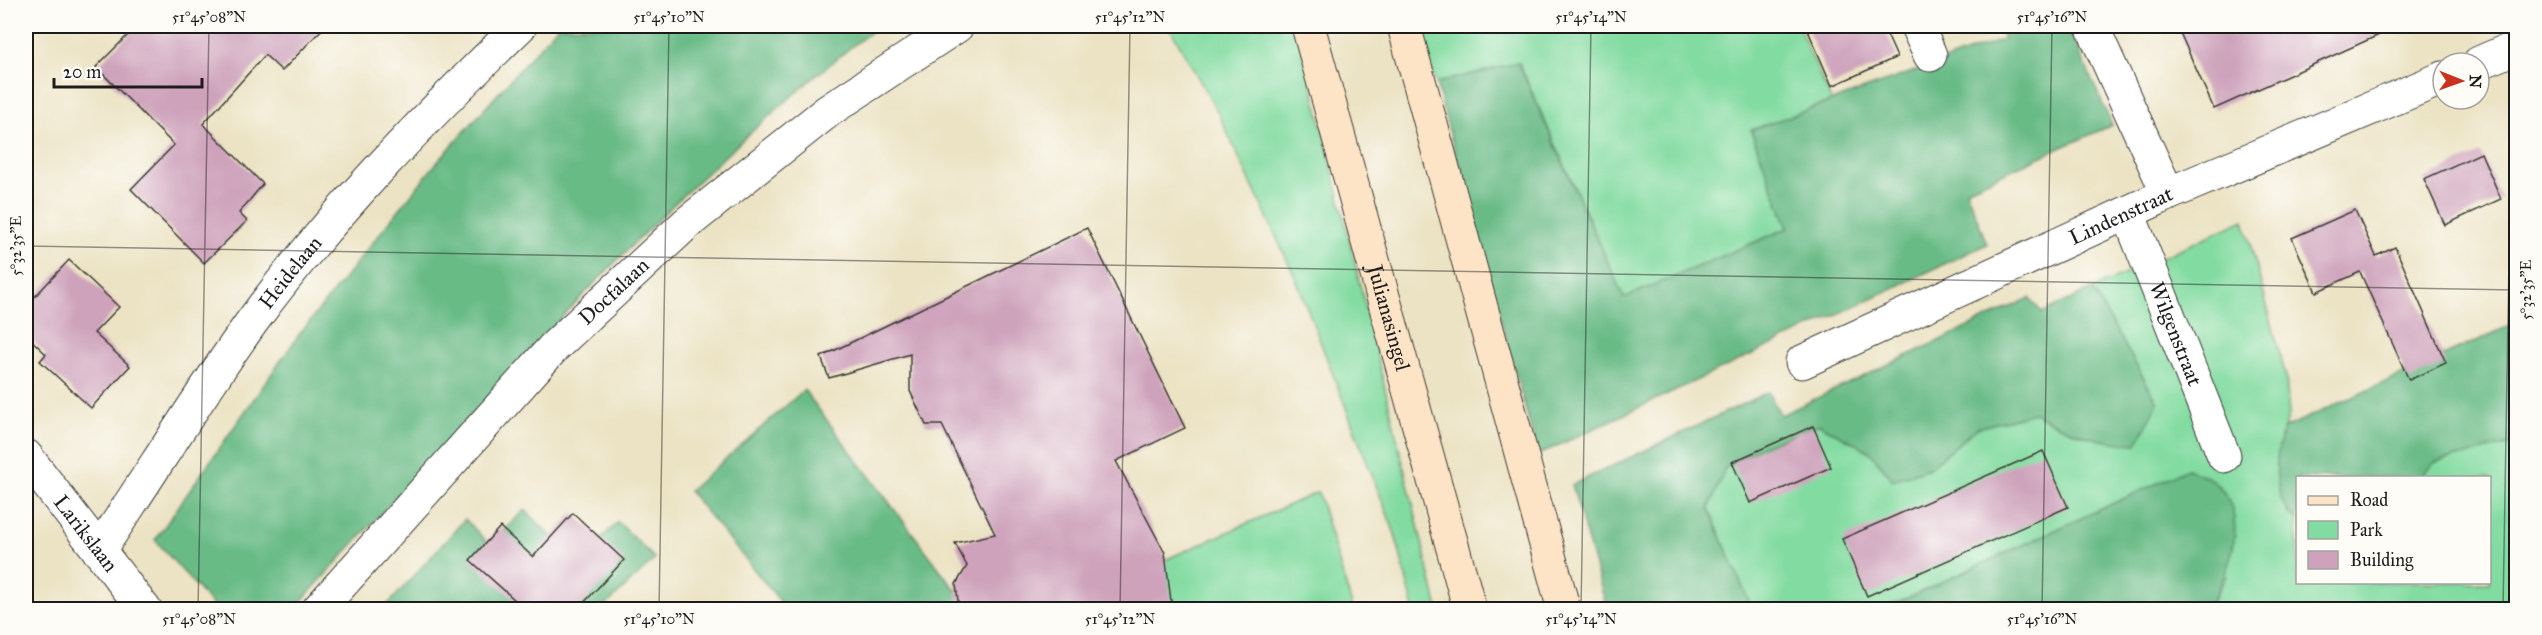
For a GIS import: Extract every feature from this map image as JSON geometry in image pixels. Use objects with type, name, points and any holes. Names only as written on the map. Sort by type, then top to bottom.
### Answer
[{"type":"main road","name":"Julianasingel","points":[[1308,26],[1470,609]]},
{"type":"main road","points":[[1404,26],[1564,609]]},
{"type":"street","name":"Heidelaan","points":[[99,551],[251,323],[333,222],[428,116],[520,26]]},
{"type":"street","name":"Docfalaan","points":[[318,609],[554,347],[686,224],[828,111],[957,26]]},
{"type":"street","points":[[1917,26],[1930,55]]},
{"type":"street","points":[[2092,26],[2168,194]]},
{"type":"street","points":[[2491,58],[2517,47]]},
{"type":"street","name":"Lindenstraat","points":[[1802,362],[2168,194],[2431,83]]},
{"type":"street","name":"Wilgenstraat","points":[[2128,213],[2224,456]]},
{"type":"street","name":"Larikslaan","points":[[26,456],[145,609]]},
{"type":"green space","points":[[558,26],[878,26],[798,91],[646,231],[503,380],[294,609],[216,609],[155,540],[298,336],[434,166]]},
{"type":"green space","points":[[1169,26],[1295,26],[1308,68],[1438,609],[1414,609],[1395,534],[1296,279],[1219,115]]},
{"type":"green space","points":[[1419,26],[1798,26],[1832,102],[1751,131],[1788,228],[1624,298],[1519,63],[1436,83]]},
{"type":"green space","points":[[1999,26],[2068,26],[2112,125],[1966,190],[1987,244],[1538,455],[1436,83],[1518,63],[1624,298],[1788,228],[1751,130],[2004,39]]},
{"type":"green space","points":[[2244,220],[2286,377],[2289,414],[2281,438],[2287,512],[2296,519],[2296,584],[2491,584],[2491,476],[2421,476],[2436,462],[2516,443],[2516,609],[2208,609],[2226,577],[2188,469],[1884,609],[1764,610],[1750,605],[1709,509],[1725,468],[1758,448],[1819,424],[1869,451],[1893,480],[1929,468],[1977,428],[2034,413],[2059,426],[2096,439],[2137,443],[2158,403],[2092,289]]},
{"type":"green space","points":[[2092,289],[2158,403],[2137,444],[2096,439],[2059,426],[2034,413],[1977,428],[1929,468],[1893,480],[1869,451],[1819,424],[1758,448],[1725,468],[1709,509],[1750,604],[1764,609],[1607,609],[1572,485],[1768,392],[1781,415],[2030,298],[2042,313]]},
{"type":"green space","points":[[2516,323],[2516,443],[2436,462],[2421,476],[2296,476],[2296,519],[2283,501],[2277,477],[2278,452],[2284,428]]},
{"type":"green space","points":[[804,390],[970,609],[782,609],[784,606],[689,491]]},
{"type":"green space","points":[[2188,469],[2208,477],[2217,484],[2227,498],[2233,513],[2235,529],[2229,563],[2208,609],[1884,609]]},
{"type":"green space","points":[[1318,492],[1353,609],[1052,610]]},
{"type":"green space","points":[[525,510],[577,562],[618,522],[655,559],[602,609],[383,610],[465,519],[489,544]]},
{"type":"building","points":[[137,26],[325,26],[282,71],[265,55],[203,124],[263,184],[239,213],[247,221],[204,263],[131,189],[174,145],[96,67]]},
{"type":"building","points":[[1806,26],[1883,26],[1897,57],[1832,86]]},
{"type":"building","points":[[2177,26],[2399,26],[2214,109]]},
{"type":"building","points":[[2481,153],[2501,199],[2445,225],[2424,179]]},
{"type":"building","points":[[2355,210],[2376,256],[2395,247],[2446,363],[2409,380],[2360,272],[2316,292],[2292,238]]},
{"type":"building","points":[[1087,228],[1185,428],[1116,461],[1165,553],[1172,609],[959,609],[956,584],[967,566],[955,543],[995,534],[942,425],[926,425],[910,391],[910,354],[829,378],[821,357]]},
{"type":"building","points":[[69,260],[119,307],[94,333],[130,366],[91,408],[40,361],[46,354],[26,335],[26,306]]},
{"type":"building","points":[[1813,426],[1831,467],[1750,503],[1732,462]]},
{"type":"building","points":[[2043,451],[2068,507],[1867,596],[1842,539]]},
{"type":"building","points":[[573,513],[624,560],[578,609],[525,609],[470,560],[500,527],[533,557]]}]
